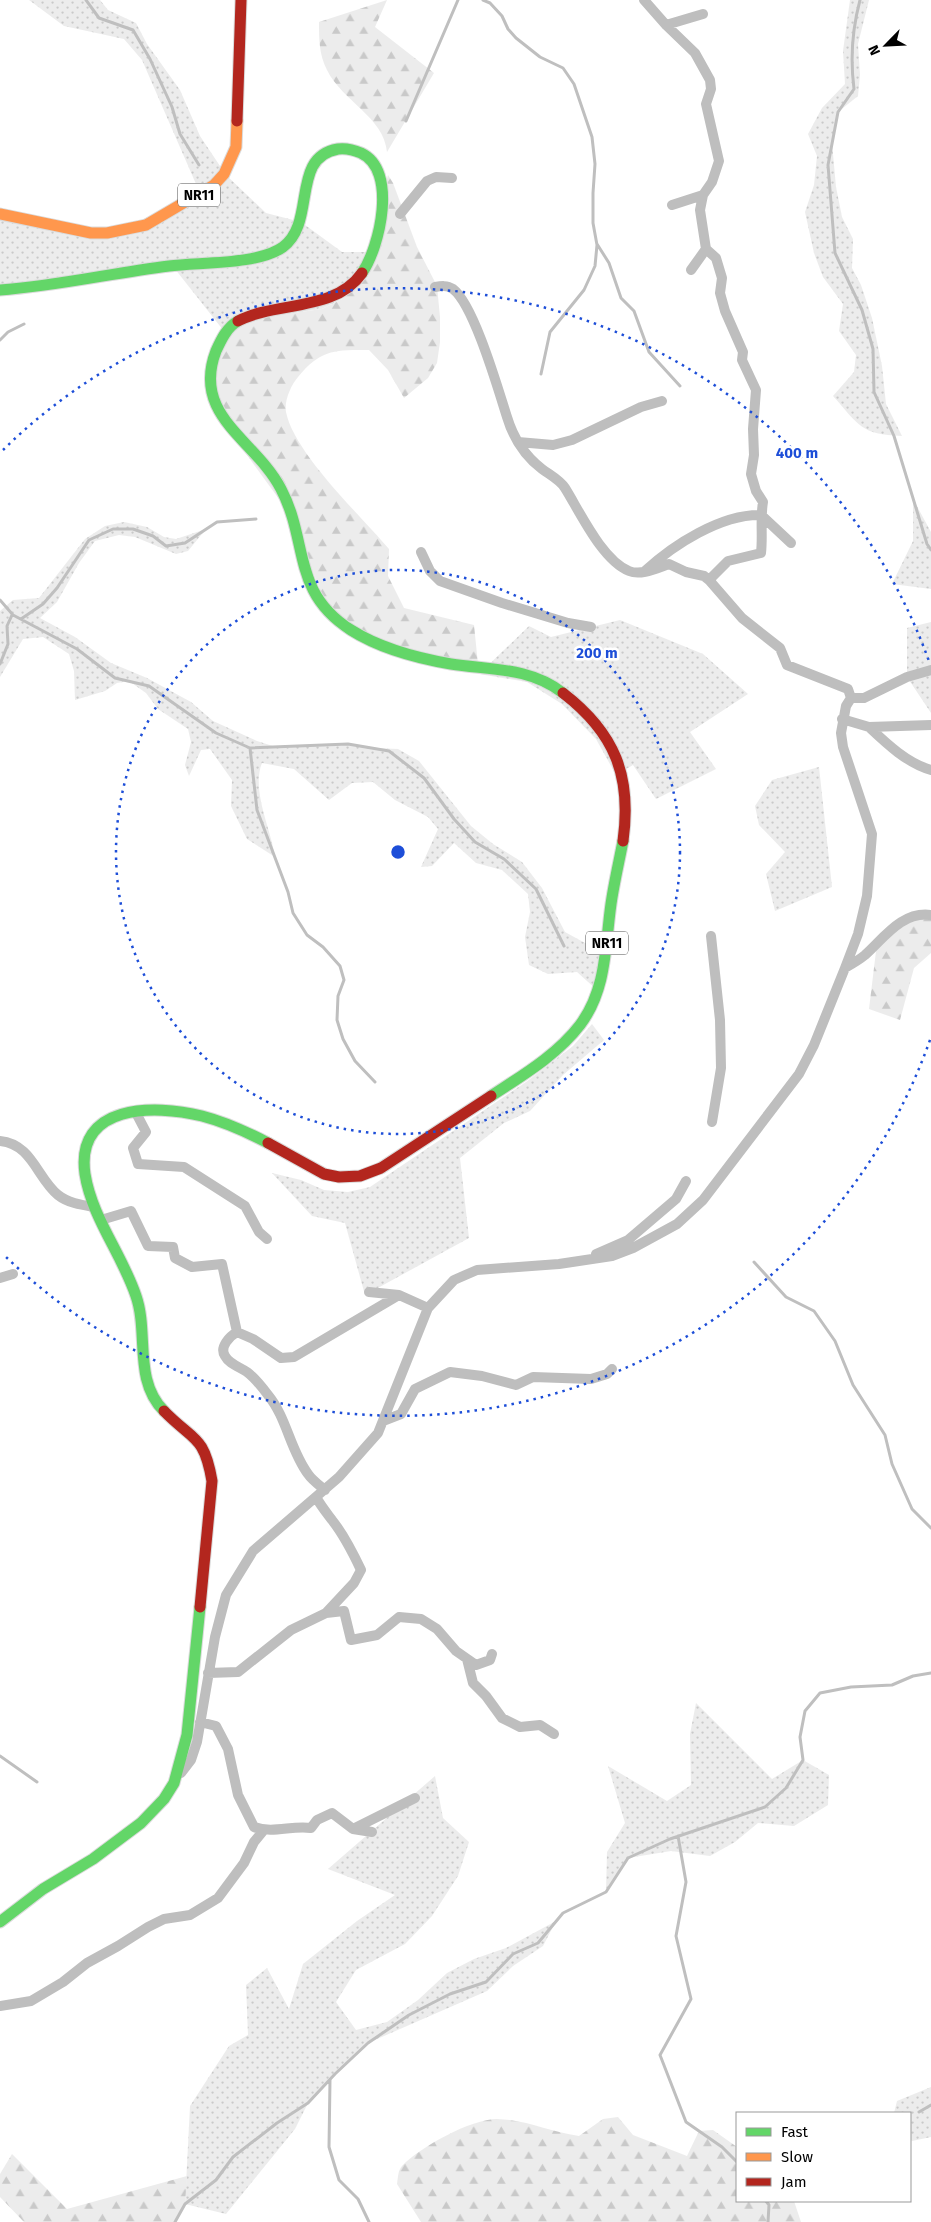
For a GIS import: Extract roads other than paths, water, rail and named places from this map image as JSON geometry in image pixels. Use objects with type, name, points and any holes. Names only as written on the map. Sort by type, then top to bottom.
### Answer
[{"type":"highway","name":"NR11","points":[[0,214],[107,234],[146,225],[214,185],[224,174],[236,146],[241,0]]},
{"type":"highway","name":"NR11","points":[[0,290],[32,288],[174,266],[252,258],[270,253],[289,244],[298,233],[310,167],[317,159],[330,150],[338,149],[354,150],[368,156],[380,171],[383,192],[375,245],[362,272],[352,284],[338,293],[301,305],[264,310],[250,314],[241,318],[229,328],[219,342],[210,368],[209,384],[214,402],[227,422],[274,476],[292,518],[305,574],[316,596],[325,608],[355,633],[401,651],[436,662],[500,670],[529,675],[543,680],[574,704],[609,744],[621,769],[626,795],[622,839],[603,971],[599,987],[583,1021],[570,1037],[546,1059],[381,1168],[354,1178],[336,1178],[324,1174],[234,1125],[197,1113],[170,1110],[135,1111],[118,1115],[101,1123],[92,1131],[84,1154],[85,1170],[94,1207],[138,1299],[142,1319],[146,1376],[150,1393],[156,1403],[196,1436],[206,1450],[210,1463],[212,1481],[192,1696],[187,1735],[174,1782],[159,1805],[141,1823],[93,1859],[43,1889],[0,1922]]},
{"type":"street","points":[[644,0],[695,53],[710,80],[711,89],[706,104],[719,161],[712,182],[703,195],[700,210],[706,249],[716,258],[722,278],[720,293],[725,311],[743,352],[742,360],[756,390],[753,429],[754,455],[751,474],[756,491],[763,502],[761,553],[728,561],[709,580]]},
{"type":"street","points":[[666,25],[702,14]]},
{"type":"street","points":[[400,214],[428,181],[436,177],[452,178]]},
{"type":"street","points":[[672,205],[703,195]]},
{"type":"street","points":[[691,270],[706,249]]},
{"type":"street","points":[[435,287],[443,285],[451,287],[460,296],[502,394],[507,416],[518,442],[541,468],[564,486],[583,522],[615,561],[629,571],[644,572],[669,564],[686,572],[704,576],[742,618],[780,648],[787,665],[848,689],[851,698]]},
{"type":"street","points":[[518,442],[553,445],[572,440],[641,407],[662,402]]},
{"type":"street","points":[[644,572],[662,555],[682,542],[710,528],[740,517],[761,515],[792,543]]},
{"type":"street","points":[[421,552],[430,571],[440,581],[502,603],[568,623],[592,627]]},
{"type":"street","points":[[851,698],[864,698],[907,678],[931,670]]},
{"type":"street","points":[[174,1782],[191,1760],[197,1742],[208,1673],[226,1595],[253,1551],[320,1493],[357,1458],[378,1433],[428,1308],[454,1280],[477,1270],[559,1264],[612,1256],[633,1248],[677,1224],[703,1200],[799,1074],[814,1045],[858,934],[866,896],[872,834],[843,747],[842,719],[851,698]]},
{"type":"street","points":[[842,719],[869,727],[931,725]]},
{"type":"street","points":[[869,727],[902,755],[922,768],[931,770]]},
{"type":"street","points":[[845,968],[864,956],[891,928],[907,919],[931,915]]},
{"type":"street","points":[[711,936],[720,1020],[721,1068],[712,1122]]},
{"type":"street","points":[[135,1111],[146,1132],[133,1148],[138,1164],[184,1167],[245,1206],[259,1232],[266,1239]]},
{"type":"street","points":[[0,1141],[8,1142],[22,1150],[57,1194],[72,1203],[94,1207]]},
{"type":"street","points":[[583,1259],[628,1240],[676,1199],[686,1181]]},
{"type":"street","points":[[101,1220],[131,1211],[148,1246],[173,1247],[175,1258],[192,1266],[222,1264],[237,1332]]},
{"type":"street","points":[[0,1278],[13,1274]]},
{"type":"street","points":[[369,1292],[399,1295],[428,1308]]},
{"type":"street","points":[[326,1613],[354,1583],[361,1570],[353,1554],[323,1510],[320,1493],[296,1454],[280,1414],[269,1397],[247,1372],[225,1357],[223,1351],[231,1335],[237,1332],[244,1334],[281,1358],[286,1358],[304,1351],[399,1295]]},
{"type":"street","points":[[384,1421],[401,1414],[415,1389],[450,1372],[482,1376],[516,1385],[533,1377],[591,1379],[607,1374],[612,1369]]},
{"type":"street","points":[[208,1673],[238,1672],[291,1630],[326,1613],[344,1611],[351,1640],[377,1635],[399,1617],[421,1619],[437,1629],[456,1651],[476,1665],[490,1660],[492,1654]]},
{"type":"street","points":[[467,1659],[472,1683],[486,1696],[502,1718],[520,1727],[540,1725],[554,1734]]},
{"type":"street","points":[[200,1722],[216,1726],[228,1749],[238,1795],[254,1827],[263,1831],[289,1830],[302,1827],[311,1828],[316,1820],[332,1813],[353,1829],[372,1832]]},
{"type":"street","points":[[353,1829],[415,1798]]},
{"type":"street","points":[[0,2006],[31,2001],[63,1982],[87,1963],[148,1927],[164,1919],[190,1915],[218,1898],[244,1863],[254,1842],[263,1831]]},
{"type":"waterway","points":[[86,0],[99,18],[133,30],[150,59],[172,107],[180,134],[199,165]]},
{"type":"waterway","points":[[406,121],[458,0]]},
{"type":"waterway","points":[[483,0],[490,3],[502,16],[508,29],[516,38],[540,57],[563,68],[574,84],[592,137],[595,164],[593,223],[597,245],[595,266],[584,290],[550,332],[541,374]]},
{"type":"waterway","points":[[860,0],[852,44],[854,89],[838,112],[828,165],[835,253],[862,310],[873,349],[874,392],[894,436],[927,544],[931,550]]},
{"type":"waterway","points":[[597,244],[609,263],[621,298],[634,311],[649,352],[680,386]]},
{"type":"waterway","points":[[0,340],[8,332],[24,324]]},
{"type":"waterway","points":[[21,619],[43,604],[57,588],[89,540],[113,529],[133,529],[153,536],[166,546],[185,543],[217,522],[256,519]]},
{"type":"waterway","points":[[0,600],[13,615],[77,649],[115,678],[149,686],[216,733],[250,748],[348,744],[389,751],[424,778],[454,819],[475,842],[504,859],[536,889],[564,946]]},
{"type":"waterway","points":[[0,664],[8,644],[7,626],[12,615]]},
{"type":"waterway","points":[[250,748],[257,810],[288,892],[293,913],[307,935],[323,947],[340,966],[344,980],[338,996],[337,1020],[343,1039],[355,1061],[375,1082]]},
{"type":"waterway","points":[[754,1262],[786,1297],[814,1311],[835,1341],[853,1385],[885,1435],[892,1464],[912,1509],[931,1528]]},
{"type":"waterway","points":[[175,2222],[185,2204],[216,2180],[233,2157],[277,2123],[308,2103],[368,2043],[409,2015],[450,1994],[486,1982],[513,1954],[538,1943],[563,1913],[606,1892],[628,1858],[670,1839],[765,1807],[786,1788],[803,1760],[800,1737],[805,1711],[820,1693],[851,1687],[892,1685],[913,1676],[931,1673]]},
{"type":"waterway","points":[[0,1756],[37,1782]]},
{"type":"waterway","points":[[678,1836],[686,1882],[676,1936],[691,1999],[660,2055],[686,2122],[722,2147],[736,2161]]},
{"type":"waterway","points":[[330,2080],[329,2147],[339,2180],[358,2199],[369,2222]]},
{"type":"waterway","points":[[919,2112],[931,2105]]},
{"type":"waterway","points":[[767,2202],[769,2205],[768,2222]]}]
